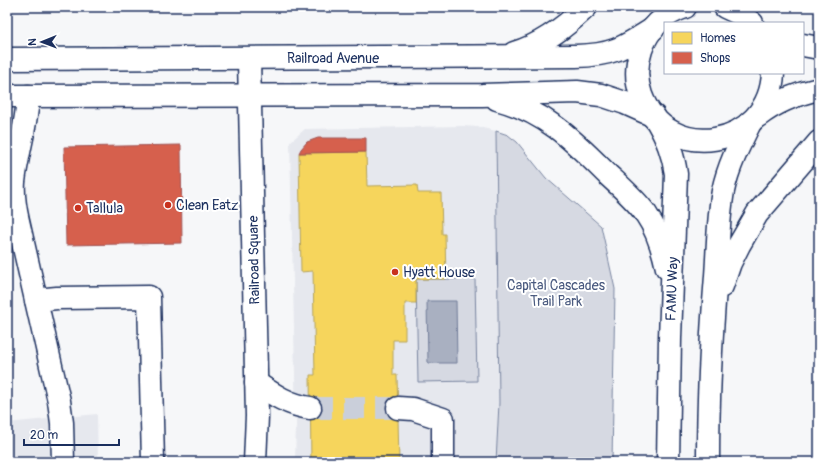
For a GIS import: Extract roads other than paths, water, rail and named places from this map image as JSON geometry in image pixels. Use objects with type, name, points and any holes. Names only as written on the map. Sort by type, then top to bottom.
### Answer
[{"type":"street","points":[[499,57],[528,49],[563,28],[586,7]]},
{"type":"street","name":"FAMU Way","points":[[668,462],[676,174],[670,145],[656,118],[643,100],[637,73],[643,45],[659,20],[672,12],[685,7]]},
{"type":"street","points":[[725,7],[747,16]]},
{"type":"street","name":"Railroad Avenue","points":[[7,59],[499,57],[600,55],[622,48],[659,20]]},
{"type":"street","points":[[804,44],[819,48]]},
{"type":"street","name":"Railroad Square","points":[[249,58],[257,423],[255,462]]},
{"type":"street","name":"FAMU Way","points":[[708,462],[708,411],[712,324],[720,211],[723,190],[733,158],[753,120],[767,99],[770,90],[772,74]]},
{"type":"street","points":[[753,120],[766,110],[785,99],[797,94],[819,89]]},
{"type":"street","points":[[63,462],[60,406],[18,222],[14,190],[26,115],[17,96],[482,94],[577,92],[601,95],[625,102],[656,118]]},
{"type":"street","points":[[482,94],[523,108],[559,128],[572,138],[636,202],[646,215],[660,243],[672,298]]},
{"type":"street","name":"FAMU Way","points":[[656,118],[679,135],[704,140],[723,138],[742,129],[753,120]]},
{"type":"street","points":[[712,324],[730,263],[748,229],[757,214],[819,142]]},
{"type":"street","points":[[36,300],[57,298],[149,298],[153,462]]},
{"type":"street","points":[[256,383],[291,404],[310,408]]},
{"type":"street","points":[[398,408],[413,409],[442,419],[443,462]]},
{"type":"water","points":[[427,301],[456,301],[457,363],[428,363]]},
{"type":"tunnel","points":[[310,408],[398,408]]},
{"type":"place","name":"Clean Eatz","points":[[168,205]]},
{"type":"place","name":"Tallula","points":[[78,208]]},
{"type":"place","name":"Hyatt House","points":[[395,272]]},
{"type":"park label","name":"Capital Cascades Trail Park","points":[[556,294]]}]
